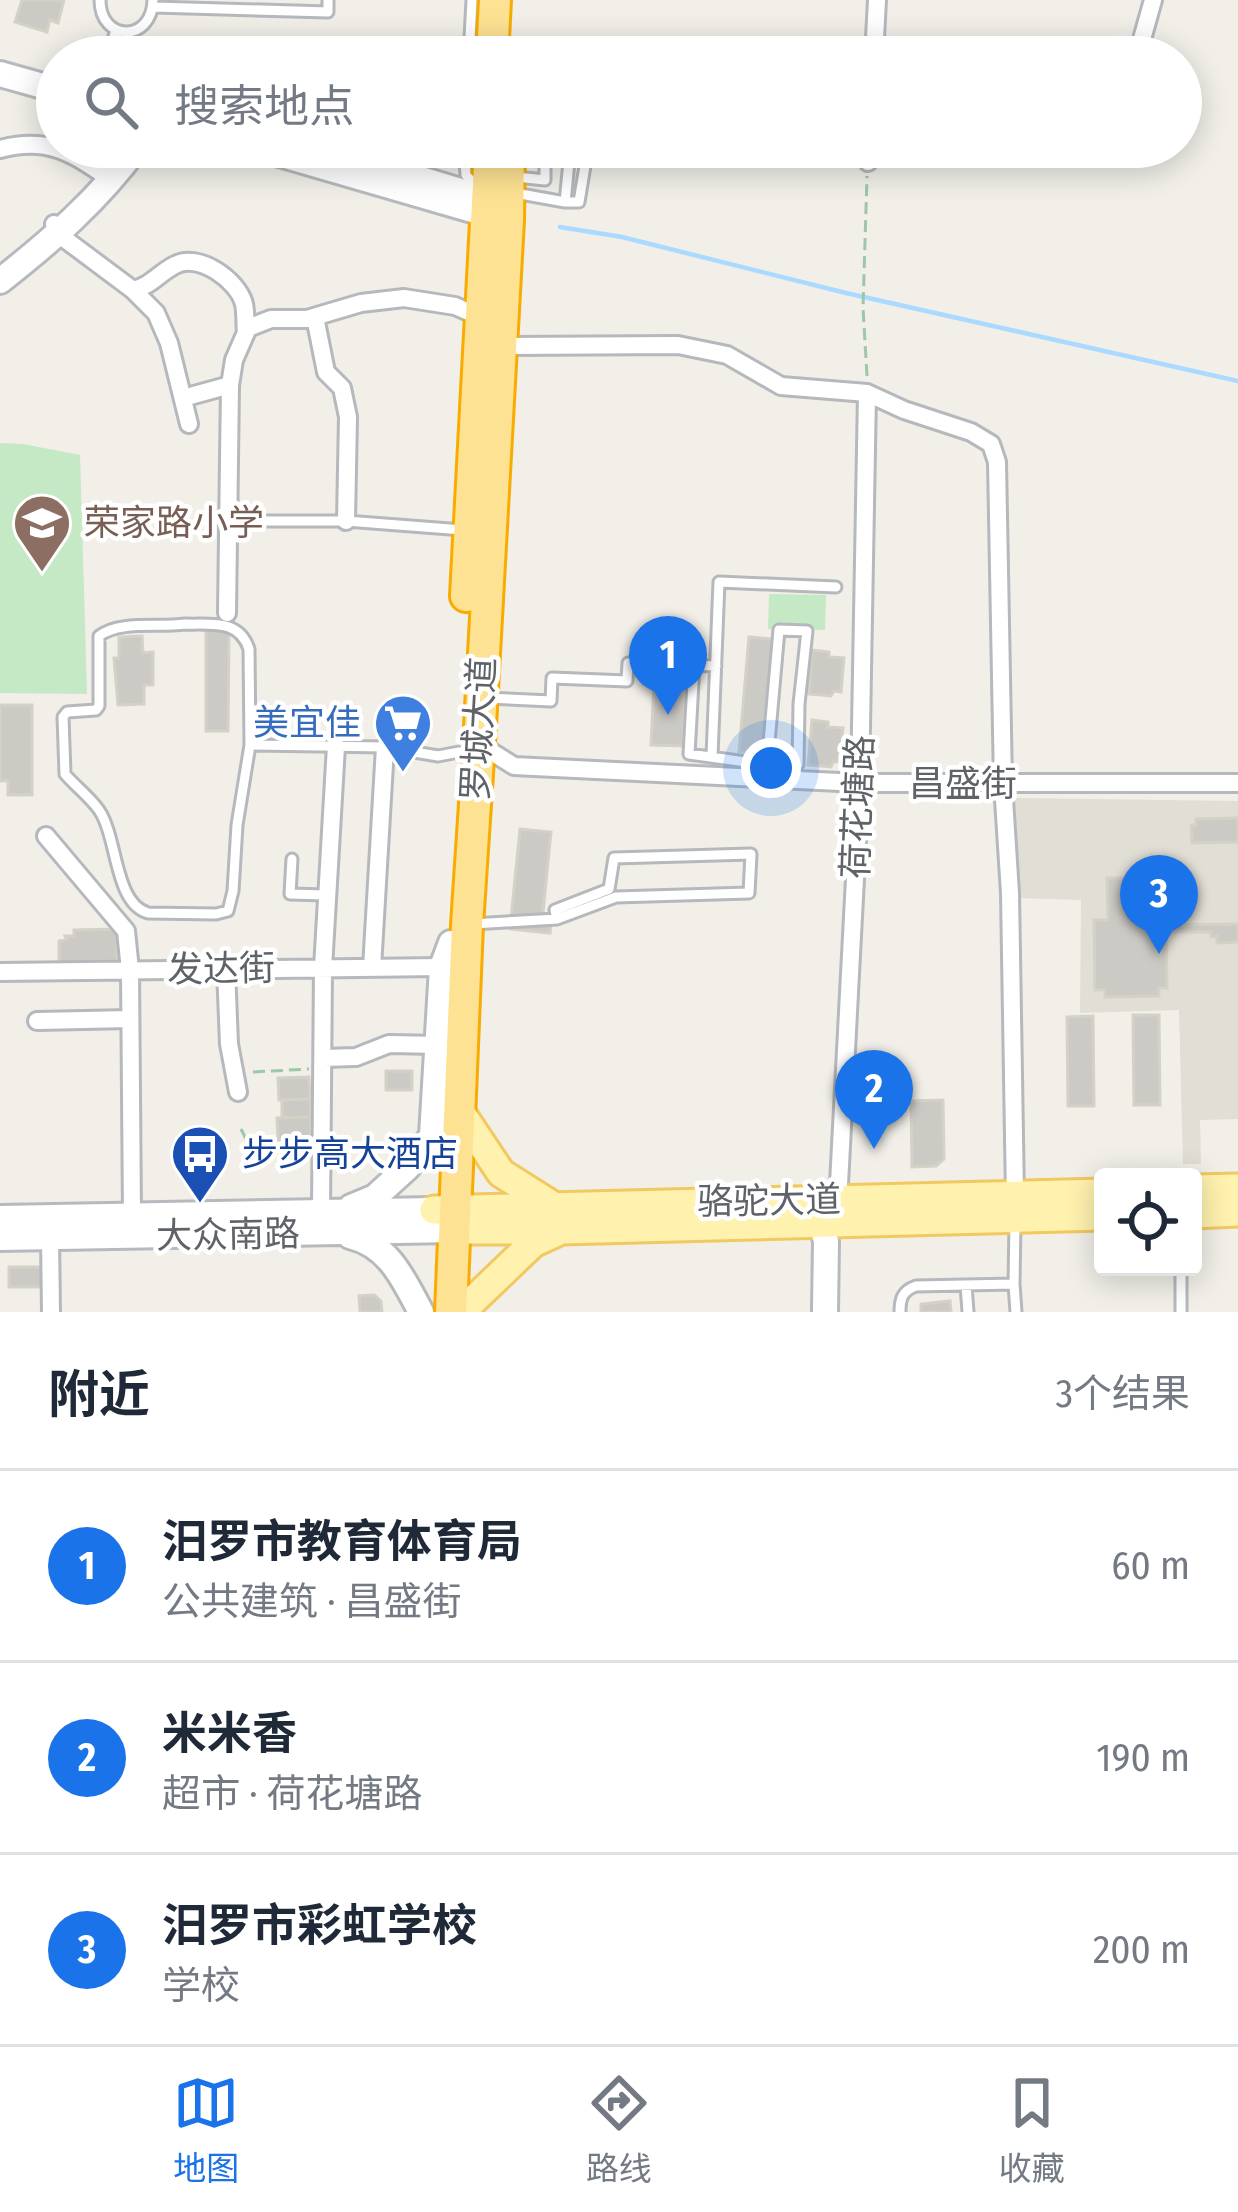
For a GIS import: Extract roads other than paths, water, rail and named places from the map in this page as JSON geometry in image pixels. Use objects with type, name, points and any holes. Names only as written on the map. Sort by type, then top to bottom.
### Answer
[{"type":"highway","points":[[493,36],[495,0]]},
{"type":"highway","points":[[514,36],[515,0]]},
{"type":"highway","name":"罗城大道","points":[[451,1312],[445,1220],[453,945],[469,748],[469,530],[480,317],[503,193]]},
{"type":"highway","name":"罗城大道","points":[[469,748],[481,698],[501,346],[503,193]]},
{"type":"highway","name":"罗城大道","points":[[433,1312],[460,1110],[453,945]]},
{"type":"main road","points":[[0,58],[36,67]]},
{"type":"main road","points":[[0,74],[36,84]]},
{"type":"main road","points":[[109,178],[115,168]]},
{"type":"main road","points":[[0,281],[118,168]]},
{"type":"main road","points":[[368,168],[503,193]]},
{"type":"main road","points":[[401,168],[503,193]]},
{"type":"main road","points":[[0,266],[56,228]]},
{"type":"main road","points":[[332,1219],[375,1197],[432,1136],[453,945]]},
{"type":"main road","points":[[460,1110],[501,1173],[557,1218],[461,1312]]},
{"type":"main road","points":[[1202,1184],[1238,1188]]},
{"type":"main road","name":"骆驼大道","points":[[1015,1208],[1094,1194]]},
{"type":"main road","name":"骆驼大道","points":[[445,1220],[1015,1208],[1094,1215]]},
{"type":"main road","points":[[1202,1214],[1238,1213]]},
{"type":"main road","points":[[825,1312],[826,1242],[834,1214]]},
{"type":"main road","points":[[834,1214],[839,1239],[838,1312]]},
{"type":"main road","name":"大众南路","points":[[0,1218],[445,1220]]},
{"type":"main road","points":[[332,1219],[393,1262],[421,1312]]},
{"type":"main road","name":"大众南路","points":[[0,1238],[332,1219]]},
{"type":"street","points":[[875,36],[877,0]]},
{"type":"street","points":[[1143,36],[1153,0]]},
{"type":"street","points":[[0,149],[22,143],[36,146]]},
{"type":"street","points":[[95,168],[109,178]]},
{"type":"street","points":[[56,228],[156,313],[169,343],[189,424]]},
{"type":"street","points":[[133,290],[146,288],[178,262],[202,262],[235,287],[244,301],[246,333]]},
{"type":"street","points":[[227,613],[230,385],[234,360],[248,328],[404,298],[455,306],[480,317]]},
{"type":"street","points":[[315,317],[326,372],[342,388],[348,417],[346,521]]},
{"type":"street","points":[[501,346],[677,345],[727,355],[781,386],[867,392],[991,444],[997,462],[1015,1208]]},
{"type":"street","points":[[183,398],[230,385]]},
{"type":"street","name":"荷花塘路","points":[[834,1214],[860,783],[867,392]]},
{"type":"street","points":[[332,1219],[322,1144],[323,968],[335,746]]},
{"type":"street","points":[[372,968],[385,747]]},
{"type":"street","name":"昌盛街","points":[[469,748],[514,766],[860,783],[1238,783]]},
{"type":"street","points":[[46,836],[126,932],[132,1216]]},
{"type":"street","name":"发达街","points":[[0,972],[372,968],[453,945]]},
{"type":"street","points":[[226,969],[236,1083]]},
{"type":"street","points":[[37,1021],[130,1019]]},
{"type":"street","points":[[323,1063],[389,1044],[439,1045]]},
{"type":"street","points":[[50,1237],[51,1312]]},
{"type":"lane","points":[[100,0],[103,19],[116,30],[133,31],[147,22],[153,3],[328,12],[328,0]]},
{"type":"lane","points":[[470,36],[472,0]]},
{"type":"lane","points":[[114,36],[116,30]]},
{"type":"lane","points":[[466,168],[466,175],[503,193],[565,202],[579,202],[585,168]]},
{"type":"lane","points":[[503,193],[545,180],[545,168]]},
{"type":"lane","points":[[565,202],[568,168]]},
{"type":"lane","points":[[228,520],[346,521],[469,530]]},
{"type":"lane","points":[[712,756],[719,582],[836,587]]},
{"type":"lane","points":[[185,624],[230,625],[244,635],[249,649],[250,745],[228,911],[138,910],[125,892],[100,811],[64,774],[63,717],[67,712],[99,706],[99,636],[110,627],[185,624]]},
{"type":"lane","points":[[694,665],[689,754],[766,765],[797,764],[807,631],[779,630],[766,765]]},
{"type":"lane","points":[[481,698],[551,701],[552,678],[627,681],[628,663],[716,667]]},
{"type":"lane","points":[[250,745],[385,747],[438,756],[469,748]]},
{"type":"lane","points":[[453,945],[505,920],[557,919],[616,897],[749,893],[751,854],[614,858],[609,889],[554,910],[557,919]]},
{"type":"lane","points":[[292,859],[290,894],[326,895]]},
{"type":"lane","points":[[1015,1208],[1016,1312]]},
{"type":"lane","points":[[1180,1276],[1181,1312]]},
{"type":"lane","points":[[900,1312],[900,1300],[909,1288],[1014,1284]]},
{"type":"lane","points":[[966,1285],[968,1312]]},
{"type":"waterway","points":[[560,227],[622,237],[1238,381]]},
{"type":"place","name":"荣家路小学","points":[[42,574]]},
{"type":"place","name":"汨罗市教育体育局","points":[[668,715]]},
{"type":"place","name":"美宜佳","points":[[403,774]]},
{"type":"place","name":"汨罗市彩虹学校","points":[[1159,954]]},
{"type":"place","name":"米米香","points":[[874,1149]]},
{"type":"place","name":"步步高大酒店","points":[[200,1205]]}]
